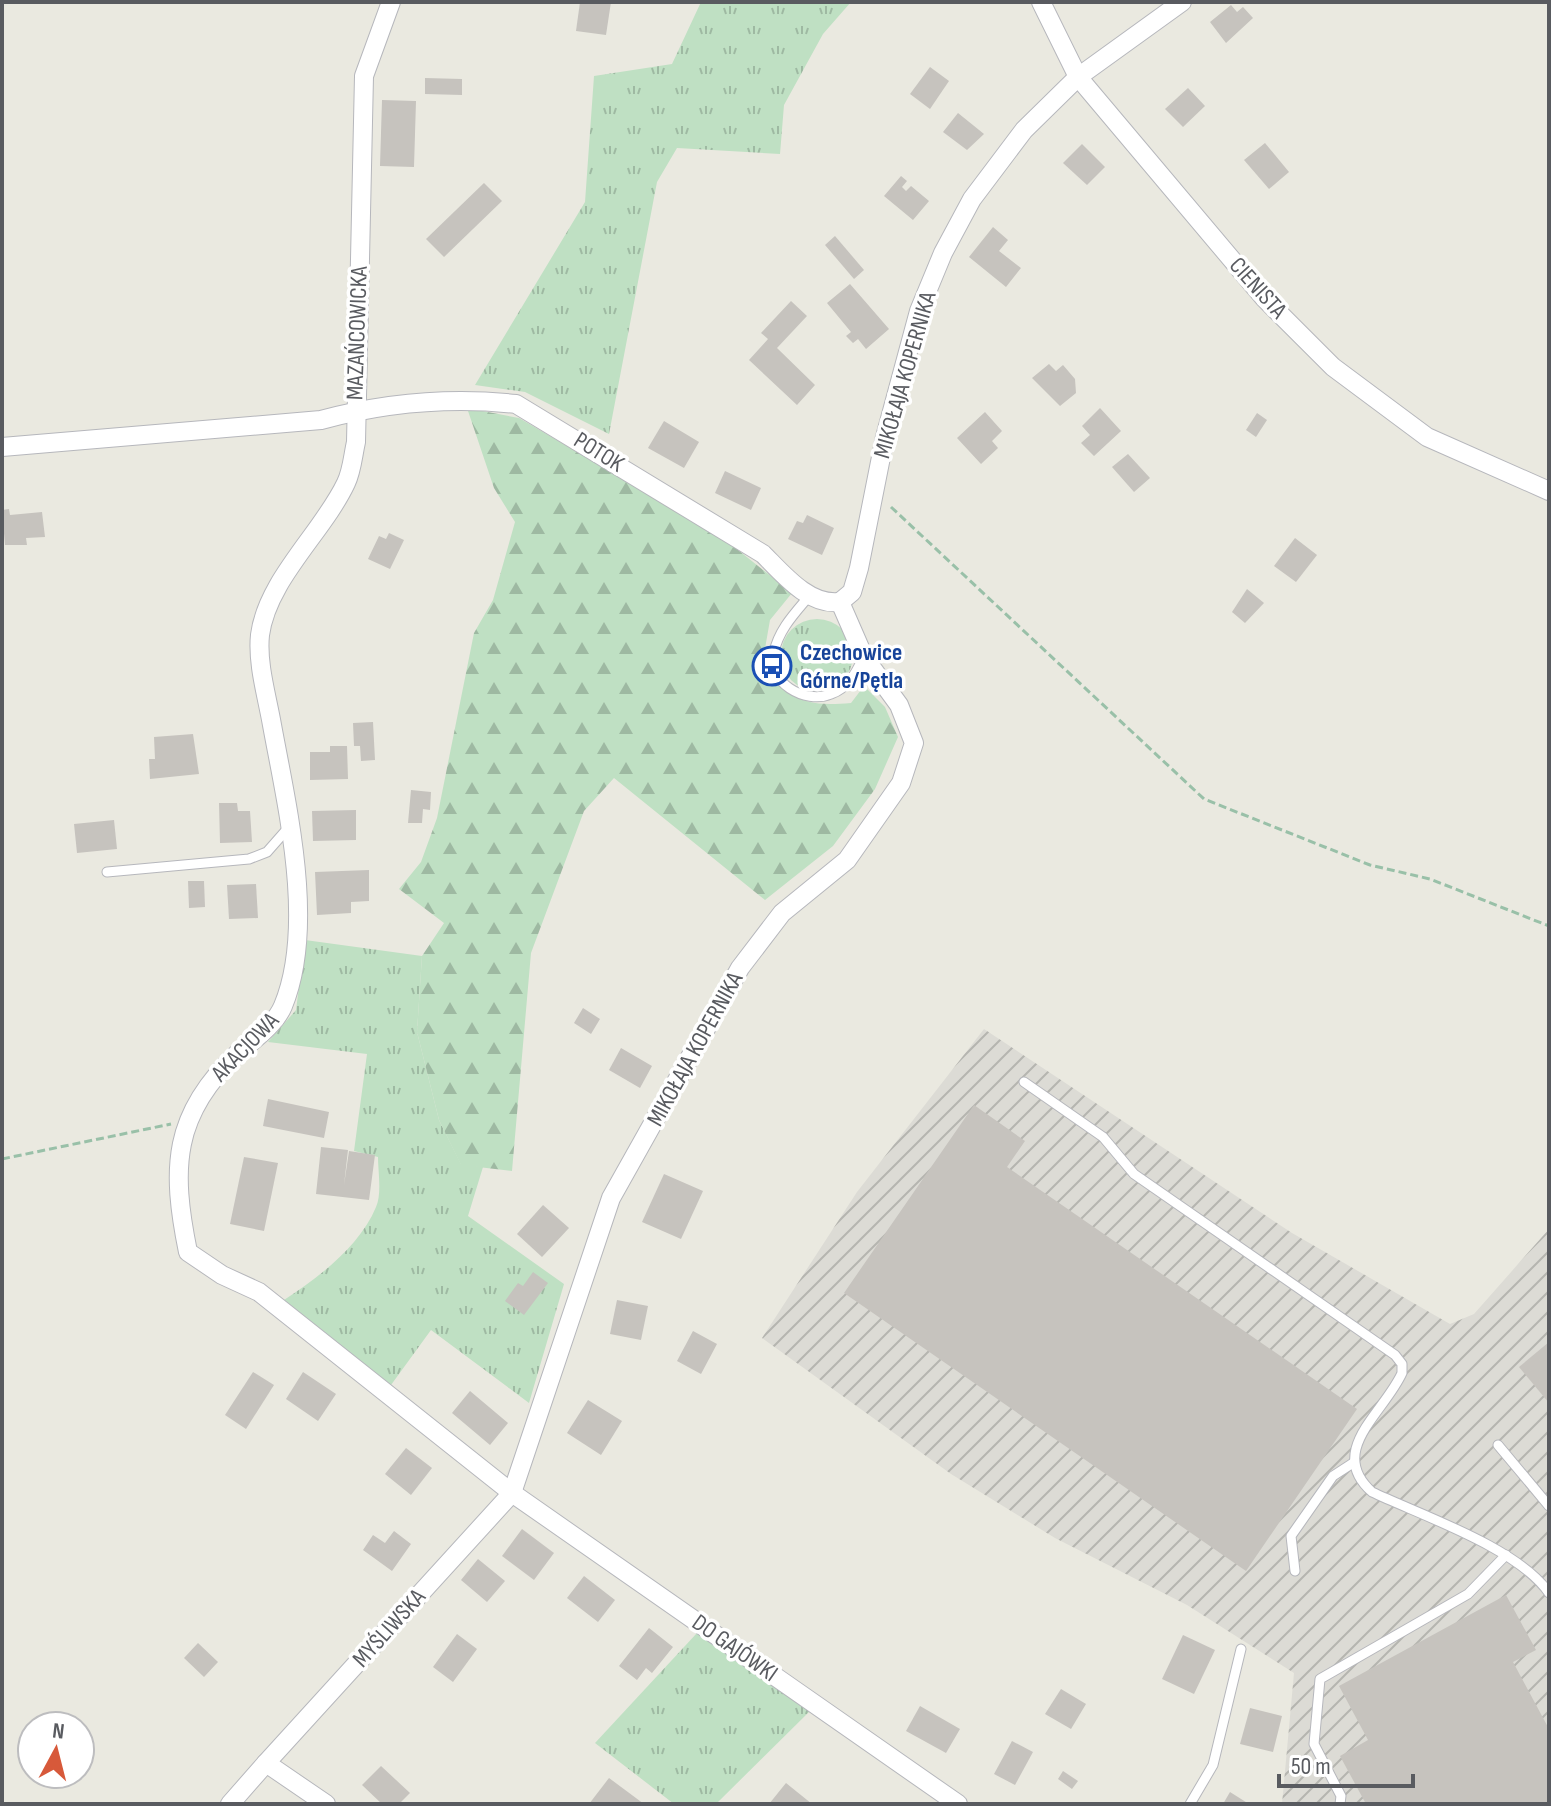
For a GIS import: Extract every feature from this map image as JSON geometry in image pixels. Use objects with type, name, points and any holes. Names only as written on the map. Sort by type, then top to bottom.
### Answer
[{"type":"street","name":"MAZAŃCOWICKA","points":[[2,447],[321,420],[358,410],[364,76],[391,2]]},
{"type":"street","name":"CIENISTA","points":[[1041,2],[1078,77],[1265,299],[1333,367],[1427,437],[1549,491]]},
{"type":"street","name":"MIKOŁAJA KOPERNIKA","points":[[840,602],[852,592],[919,311],[943,253],[972,199],[1024,130],[1078,77],[1182,2]]},
{"type":"street","name":"POTOK","points":[[358,410],[469,399],[516,404],[763,554],[810,595]]},
{"type":"street","name":"AKACJOWA","points":[[358,410],[356,442],[347,482],[278,587],[261,632],[260,659],[296,886],[296,953],[283,1008],[204,1089],[184,1128],[177,1198],[188,1252],[222,1275],[259,1292],[512,1493]]},
{"type":"street","points":[[810,595],[821,602],[840,602],[864,657]]},
{"type":"street","name":"MIKOŁAJA KOPERNIKA","points":[[512,1493],[611,1198],[740,968],[782,913],[847,860],[901,783],[914,743],[899,705],[864,657]]},
{"type":"street","name":"MYŚLIWSKA","points":[[230,1804],[512,1493]]},
{"type":"street","name":"DO GAJÓWKI","points":[[512,1493],[958,1804]]},
{"type":"street","points":[[266,1763],[326,1804]]},
{"type":"lane","points":[[810,595],[782,630],[773,654],[772,666],[786,687],[803,694],[832,694],[850,681],[864,657]]},
{"type":"lane","points":[[107,872],[249,859],[267,852],[289,827]]},
{"type":"lane","points":[[1024,1082],[1103,1137],[1134,1174],[1395,1355],[1402,1364],[1402,1373],[1356,1444],[1353,1463],[1357,1479],[1372,1492],[1506,1555],[1538,1577],[1549,1593]]},
{"type":"lane","points":[[1498,1445],[1549,1506]]},
{"type":"lane","points":[[1295,1571],[1291,1536],[1333,1476],[1353,1463]]},
{"type":"lane","points":[[1340,1804],[1341,1796],[1314,1744],[1320,1679],[1468,1594],[1506,1555]]},
{"type":"lane","points":[[1190,1804],[1213,1765],[1241,1649]]},
{"type":"path","points":[[874,491],[1204,799],[1370,865],[1430,879],[1549,926]]},
{"type":"path","points":[[2,1159],[174,1124],[184,1128]]},
{"type":"shaded area","points":[[984,1029],[1292,1233],[1450,1324],[1474,1314],[1549,1229],[1549,1804],[1282,1804],[1294,1673],[1187,1605],[1055,1538],[951,1474],[762,1338],[857,1192]]},
{"type":"green space","points":[[701,2],[851,2],[823,34],[784,105],[780,154],[677,148],[657,182],[609,434],[525,392],[475,385],[585,202],[594,76],[672,64]]},
{"type":"green space","points":[[467,408],[519,418],[718,534],[792,593],[770,620],[763,660],[781,684],[798,698],[820,704],[851,703],[864,686],[885,707],[898,737],[875,789],[833,846],[765,900],[614,778],[584,811],[531,953],[512,1171],[461,1165],[439,1120],[417,1032],[422,956],[444,923],[399,889],[421,862],[437,818],[474,633],[493,600],[515,522],[494,488]]},
{"type":"green space","points":[[817,619],[837,625],[847,635],[853,655],[847,675],[837,685],[817,691],[797,685],[787,675],[781,655],[787,635],[797,625]]},
{"type":"green space","points":[[305,940],[422,956],[417,1032],[439,1120],[461,1164],[483,1167],[468,1216],[564,1284],[529,1403],[431,1330],[391,1385],[284,1300],[349,1248],[369,1221],[378,1202],[379,1189],[378,1157],[354,1151],[367,1054],[268,1042],[296,1010]]},
{"type":"green space","points":[[697,1633],[810,1711],[716,1804],[674,1804],[595,1743]]},
{"type":"building","points":[[580,2],[611,2],[606,35],[576,31]]},
{"type":"building","points":[[1231,5],[1237,12],[1243,7],[1253,18],[1226,43],[1210,22]]},
{"type":"building","points":[[930,67],[949,81],[930,109],[910,94]]},
{"type":"building","points":[[425,78],[462,79],[462,95],[425,94]]},
{"type":"building","points":[[1188,88],[1205,106],[1183,127],[1165,109]]},
{"type":"building","points":[[382,100],[416,101],[414,167],[380,166]]},
{"type":"building","points":[[958,113],[984,134],[967,150],[943,132]]},
{"type":"building","points":[[1265,143],[1289,172],[1269,189],[1244,160]]},
{"type":"building","points":[[1082,144],[1105,167],[1087,185],[1063,163]]},
{"type":"building","points":[[901,176],[907,181],[902,187],[906,191],[911,186],[929,201],[913,220],[884,196]]},
{"type":"building","points":[[484,183],[502,201],[444,257],[426,239]]},
{"type":"building","points":[[993,227],[1008,240],[999,251],[1021,268],[1006,287],[969,257]]},
{"type":"building","points":[[835,236],[864,270],[854,279],[825,245]]},
{"type":"building","points":[[850,284],[889,329],[866,349],[858,339],[853,343],[846,336],[851,332],[827,303]]},
{"type":"building","points":[[791,301],[807,316],[777,348],[815,385],[797,405],[749,360],[768,339],[761,333]]},
{"type":"building","points":[[1049,364],[1056,371],[1063,365],[1075,379],[1076,393],[1060,406],[1032,378]]},
{"type":"building","points":[[1100,408],[1121,431],[1094,456],[1081,443],[1090,435],[1082,426]]},
{"type":"building","points":[[985,412],[1002,431],[992,441],[998,448],[981,464],[957,438]]},
{"type":"building","points":[[1257,413],[1267,420],[1256,437],[1246,430]]},
{"type":"building","points":[[664,421],[699,442],[684,468],[648,448]]},
{"type":"building","points":[[1128,454],[1150,478],[1134,492],[1112,467]]},
{"type":"building","points":[[725,471],[761,488],[751,510],[715,493]]},
{"type":"building","points":[[9,509],[10,515],[42,512],[45,537],[26,538],[27,545],[5,545],[2,510]]},
{"type":"building","points":[[807,515],[834,528],[822,555],[788,539],[797,521],[803,523]]},
{"type":"building","points":[[389,533],[404,540],[390,569],[368,559],[379,536],[386,539]]},
{"type":"building","points":[[1295,538],[1317,555],[1296,582],[1274,566]]},
{"type":"building","points":[[1247,589],[1264,603],[1245,623],[1232,612]]},
{"type":"building","points":[[373,722],[375,760],[361,761],[360,746],[354,746],[353,723]]},
{"type":"building","points":[[193,734],[199,774],[150,779],[149,759],[155,759],[154,737]]},
{"type":"building","points":[[330,746],[347,746],[348,779],[310,780],[310,752],[330,752]]},
{"type":"building","points":[[411,790],[431,792],[430,810],[423,809],[422,823],[408,823]]},
{"type":"building","points":[[219,803],[237,803],[238,811],[250,811],[252,842],[220,843]]},
{"type":"building","points":[[356,810],[356,840],[313,841],[312,811]]},
{"type":"building","points":[[114,820],[117,849],[77,853],[74,824]]},
{"type":"building","points":[[369,870],[369,901],[351,902],[351,913],[317,915],[315,872]]},
{"type":"building","points":[[188,881],[204,881],[205,907],[189,908]]},
{"type":"building","points":[[256,884],[258,918],[229,919],[227,885]]},
{"type":"building","points":[[583,1008],[600,1019],[591,1034],[574,1023]]},
{"type":"building","points":[[621,1048],[652,1066],[640,1088],[609,1070]]},
{"type":"building","points":[[268,1099],[329,1112],[324,1138],[263,1126]]},
{"type":"building","points":[[974,1105],[1025,1141],[1007,1167],[1357,1409],[1246,1571],[844,1293]]},
{"type":"building","points":[[321,1147],[348,1150],[344,1185],[349,1151],[375,1155],[369,1200],[316,1194]]},
{"type":"building","points":[[244,1157],[278,1163],[264,1231],[230,1224]]},
{"type":"building","points":[[664,1174],[703,1191],[681,1239],[642,1222]]},
{"type":"building","points":[[543,1205],[569,1228],[542,1257],[517,1234]]},
{"type":"building","points":[[533,1272],[548,1283],[524,1315],[505,1301],[518,1283],[523,1286]]},
{"type":"building","points":[[617,1300],[648,1306],[641,1340],[610,1334]]},
{"type":"building","points":[[693,1331],[717,1344],[701,1374],[677,1361]]},
{"type":"building","points":[[1549,1342],[1549,1403],[1519,1367]]},
{"type":"building","points":[[253,1372],[274,1385],[246,1429],[225,1415]]},
{"type":"building","points":[[303,1372],[336,1394],[318,1421],[286,1399]]},
{"type":"building","points":[[470,1391],[508,1423],[490,1445],[452,1413]]},
{"type":"building","points":[[588,1400],[622,1421],[601,1455],[567,1433]]},
{"type":"building","points":[[406,1448],[432,1468],[411,1495],[385,1474]]},
{"type":"building","points":[[522,1529],[554,1553],[534,1580],[502,1556]]},
{"type":"building","points":[[394,1531],[411,1544],[392,1571],[363,1550],[373,1535],[385,1543]]},
{"type":"building","points":[[478,1559],[505,1581],[487,1602],[461,1580]]},
{"type":"building","points":[[584,1576],[615,1600],[598,1622],[567,1598]]},
{"type":"building","points":[[1506,1595],[1536,1650],[1513,1662],[1549,1729],[1549,1804],[1366,1804],[1340,1756],[1368,1740],[1339,1686]]},
{"type":"building","points":[[649,1628],[673,1647],[652,1673],[646,1668],[637,1680],[619,1666]]},
{"type":"building","points":[[457,1634],[477,1649],[453,1682],[433,1667]]},
{"type":"building","points":[[1183,1635],[1215,1650],[1194,1694],[1162,1679]]},
{"type":"building","points":[[198,1643],[218,1662],[204,1677],[184,1658]]},
{"type":"building","points":[[1061,1689],[1086,1704],[1071,1729],[1045,1714]]},
{"type":"building","points":[[920,1706],[960,1729],[946,1753],[906,1731]]},
{"type":"building","points":[[1250,1708],[1282,1716],[1273,1752],[1240,1744]]},
{"type":"building","points":[[1012,1741],[1033,1752],[1015,1785],[994,1774]]},
{"type":"building","points":[[381,1766],[410,1793],[399,1804],[382,1804],[362,1785]]},
{"type":"building","points":[[1063,1771],[1078,1781],[1072,1789],[1058,1779]]},
{"type":"building","points":[[609,1778],[644,1804],[589,1804]]},
{"type":"building","points":[[786,1783],[812,1804],[769,1804]]},
{"type":"building","points":[[1230,1792],[1249,1804],[1223,1804]]},
{"type":"place","name":"Czechowice Górne/Pętla","points":[[772,666]]}]
